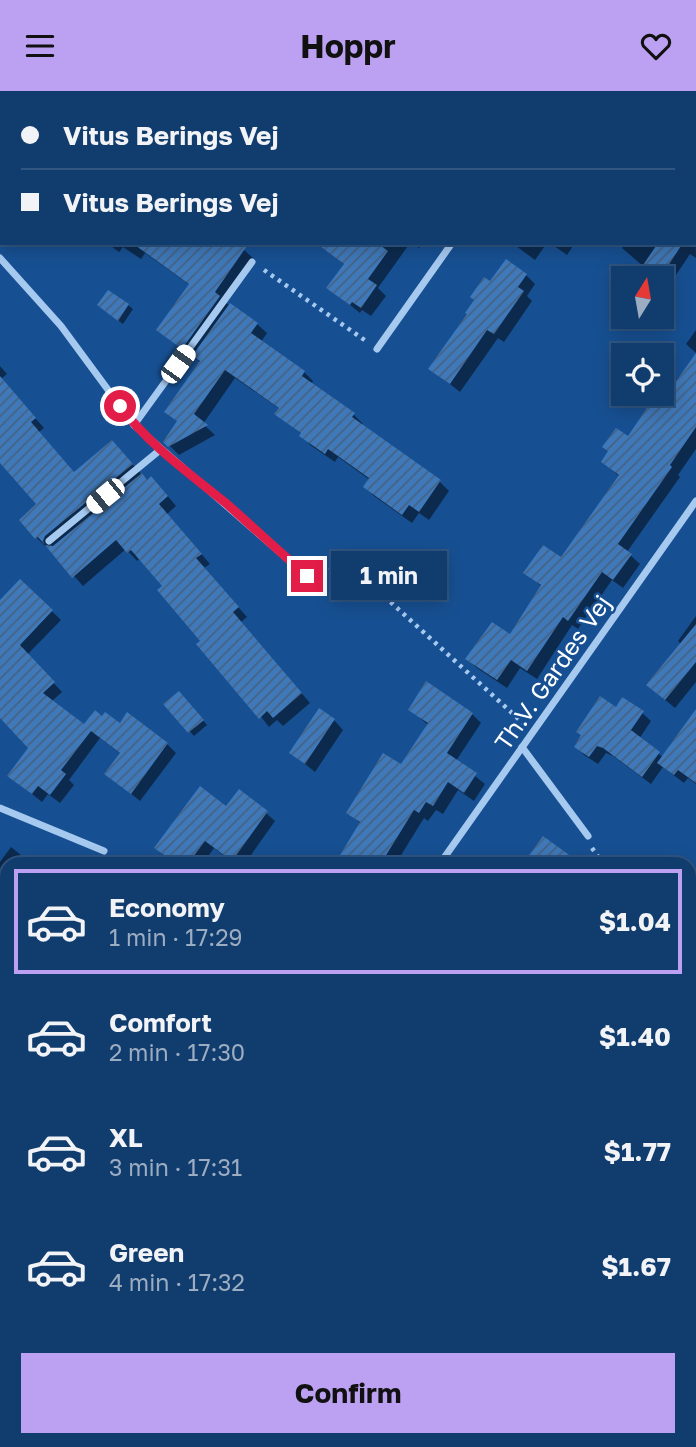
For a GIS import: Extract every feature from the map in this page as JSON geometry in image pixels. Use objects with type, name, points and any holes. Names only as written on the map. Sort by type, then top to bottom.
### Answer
[{"type":"street","points":[[377,349],[451,245]]},
{"type":"street","points":[[0,258],[61,326],[134,425],[307,576]]},
{"type":"street","points":[[134,425],[252,262]]},
{"type":"street","points":[[49,541],[160,450]]},
{"type":"street","name":"Th.V. Gardes Vej","points":[[445,857],[696,501]]},
{"type":"street","points":[[522,747],[588,836]]},
{"type":"street","points":[[0,808],[104,851]]},
{"type":"path","points":[[252,262],[377,349]]},
{"type":"path","points":[[307,576],[350,565],[533,732]]},
{"type":"building","points":[[135,245],[248,245],[215,292],[220,296],[182,349],[156,330],[189,284]]},
{"type":"building","points":[[319,245],[380,245],[388,251],[368,279],[377,285],[361,308],[352,302],[350,305],[326,288],[344,264]]},
{"type":"building","points":[[657,245],[682,245],[668,266],[642,266]]},
{"type":"building","points":[[506,259],[527,274],[518,287],[524,291],[494,334],[487,330],[450,384],[428,369],[467,314],[465,313],[474,300],[470,297],[484,277],[490,281]]},
{"type":"building","points":[[108,290],[129,304],[118,321],[97,305]]},
{"type":"building","points":[[230,303],[258,323],[251,333],[305,371],[302,376],[355,413],[352,417],[441,480],[419,512],[409,505],[402,515],[363,487],[369,478],[328,449],[325,454],[299,436],[301,433],[274,414],[279,408],[225,370],[194,414],[208,425],[168,447],[163,442],[177,421],[164,412],[200,361],[192,356]]},
{"type":"building","points":[[696,353],[696,427],[670,465],[672,467],[618,544],[632,554],[613,580],[602,572],[568,621],[563,617],[527,671],[511,660],[497,680],[465,659],[492,622],[510,634],[541,585],[523,573],[543,545],[561,557],[619,475],[601,462],[608,451],[602,447],[616,428],[628,436],[648,406],[674,406],[674,384]]},
{"type":"building","points":[[0,376],[36,418],[31,422],[74,472],[112,440],[133,464],[45,536],[45,545],[38,537],[35,539],[19,520],[36,504],[0,463]]},
{"type":"building","points":[[142,473],[147,480],[151,476],[168,496],[159,504],[202,554],[196,558],[239,607],[233,612],[302,693],[273,718],[267,711],[259,719],[196,644],[200,641],[157,590],[162,586],[131,550],[127,553],[116,540],[72,578],[45,545],[53,546]]},
{"type":"building","points":[[20,579],[53,610],[20,645],[55,682],[43,693],[84,724],[95,710],[102,716],[105,712],[120,723],[127,712],[168,743],[131,794],[104,774],[120,753],[91,731],[61,770],[66,774],[50,795],[38,786],[32,794],[7,776],[28,748],[0,718],[0,600]]},
{"type":"building","points":[[696,624],[696,662],[665,700],[646,685]]},
{"type":"building","points":[[426,681],[473,713],[447,753],[477,773],[464,793],[448,782],[433,806],[426,802],[419,813],[414,810],[385,857],[339,857],[360,822],[346,813],[383,753],[401,764],[428,723],[408,710]]},
{"type":"building","points":[[179,691],[204,720],[188,733],[163,704]]},
{"type":"building","points":[[600,696],[616,707],[622,697],[644,711],[631,730],[660,752],[642,777],[603,748],[597,746],[589,757],[574,747],[581,735],[576,732]]},
{"type":"building","points":[[319,708],[335,719],[305,764],[289,753]]},
{"type":"building","points":[[696,709],[696,783],[678,770],[674,775],[657,763]]},
{"type":"building","points":[[200,786],[226,806],[239,789],[268,811],[235,857],[227,857],[205,841],[193,857],[163,857],[164,855],[154,848]]},
{"type":"building","points":[[543,836],[572,857],[528,857]]},
{"type":"route","points":[[120,406],[134,425],[160,450],[228,505],[307,576]]}]
